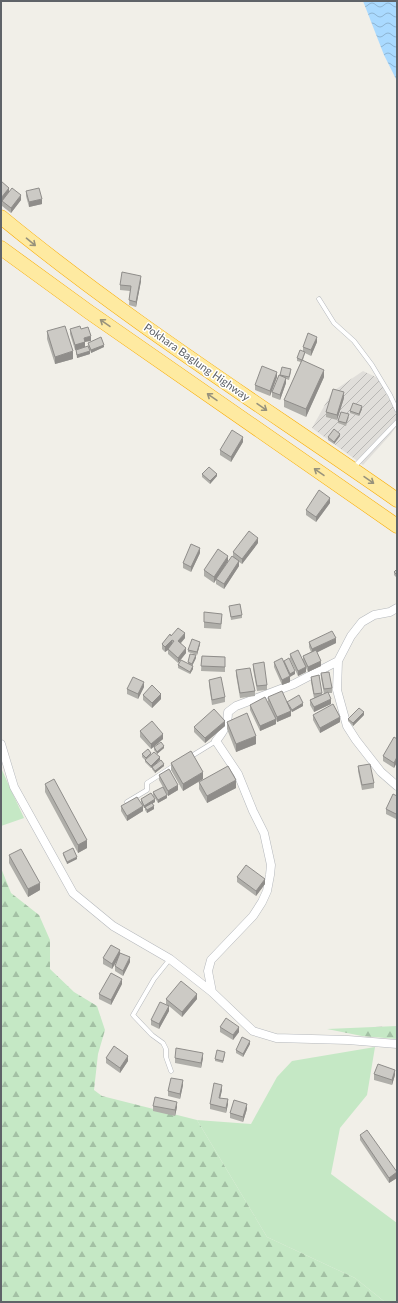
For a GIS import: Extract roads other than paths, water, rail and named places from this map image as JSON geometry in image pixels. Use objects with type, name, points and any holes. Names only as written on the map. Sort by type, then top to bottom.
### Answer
[{"type":"highway","name":"Pokhara Baglung Highway","points":[[1,217],[104,298],[397,500]]},
{"type":"highway","name":"Pokhara Baglung Highway","points":[[1,248],[89,312],[397,526]]},
{"type":"street","points":[[397,608],[390,612],[374,615],[362,622],[351,636],[338,661],[337,690],[347,726],[381,772],[397,786]]},
{"type":"street","points":[[212,992],[208,971],[211,960],[253,916],[262,902],[269,881],[270,866],[264,833],[238,774],[216,741],[225,730],[228,721],[228,712],[236,706],[294,684],[338,661]]},
{"type":"street","points":[[1,744],[14,787],[73,893],[113,926],[170,959],[212,992],[253,1031],[276,1038],[348,1040],[397,1044]]},
{"type":"lane","points":[[319,299],[334,323],[354,341],[372,365],[397,410]]},
{"type":"lane","points":[[352,469],[397,422]]},
{"type":"lane","points":[[185,760],[216,741]]},
{"type":"lane","points":[[127,802],[147,790],[147,783],[178,764]]},
{"type":"lane","points":[[170,959],[154,979],[133,1015],[163,1044],[166,1049],[166,1057],[171,1071]]},
{"type":"water","points":[[363,1],[397,1],[397,81],[384,55]]}]
